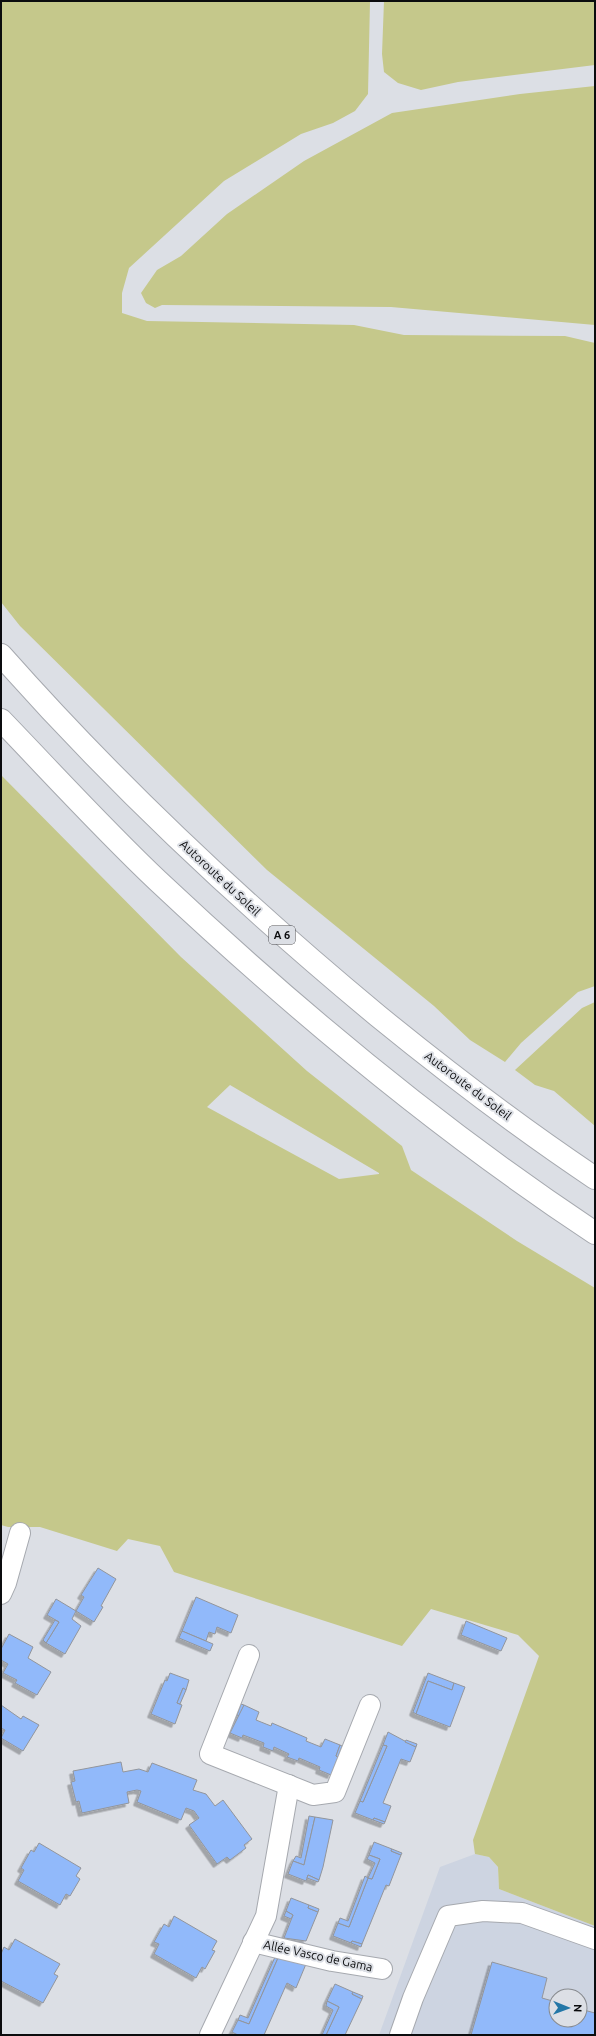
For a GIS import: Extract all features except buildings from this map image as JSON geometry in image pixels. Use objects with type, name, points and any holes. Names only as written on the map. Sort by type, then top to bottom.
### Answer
[{"type":"highway","name":"Autoroute du Soleil","points":[[1,655],[109,771],[194,854],[278,932],[428,1057],[595,1178]]},
{"type":"highway","points":[[1,720],[157,880],[240,955],[403,1092],[495,1162],[595,1233]]},
{"type":"street","points":[[1,1594],[6,1583],[20,1533]]},
{"type":"street","points":[[249,1655],[210,1754],[313,1795],[335,1792],[370,1705]]},
{"type":"street","points":[[210,2035],[266,1916],[289,1785]]},
{"type":"street","points":[[400,2035],[413,1998],[448,1916],[482,1911],[522,1913],[595,1939]]},
{"type":"street","name":"Allée Vasco de Gama","points":[[253,1942],[332,1961],[382,1969]]},
{"type":"shaded area","points":[[475,1854],[489,1857],[498,1867],[499,1889],[595,1926],[595,2035],[379,2035],[440,1867]]},
{"type":"green space","points":[[1,1],[370,1],[368,94],[355,111],[333,123],[301,134],[224,181],[129,268],[122,293],[122,313],[147,321],[354,325],[404,335],[565,336],[595,343],[595,986],[578,992],[521,1043],[505,1062],[470,1040],[434,1006],[267,870],[20,626],[1,602]]},
{"type":"green space","points":[[384,1],[595,1],[595,65],[458,82],[421,90],[398,83],[384,72],[382,54]]},
{"type":"green space","points":[[595,86],[595,325],[391,307],[162,305],[155,308],[146,303],[141,293],[157,270],[181,256],[227,214],[304,161],[392,113],[520,94]]},
{"type":"green space","points":[[1,775],[181,957],[307,1071],[402,1146],[411,1170],[517,1241],[595,1288],[595,1926],[499,1889],[498,1867],[489,1857],[475,1854],[473,1840],[539,1656],[518,1635],[431,1609],[402,1646],[174,1572],[160,1546],[128,1539],[117,1551],[40,1527],[8,1527],[1,1525]],"holes":[[[230,1085],[379,1173],[339,1179],[207,1107]]]},
{"type":"green space","points":[[595,1002],[595,1126],[554,1091],[535,1085],[515,1070],[582,1008]]}]
